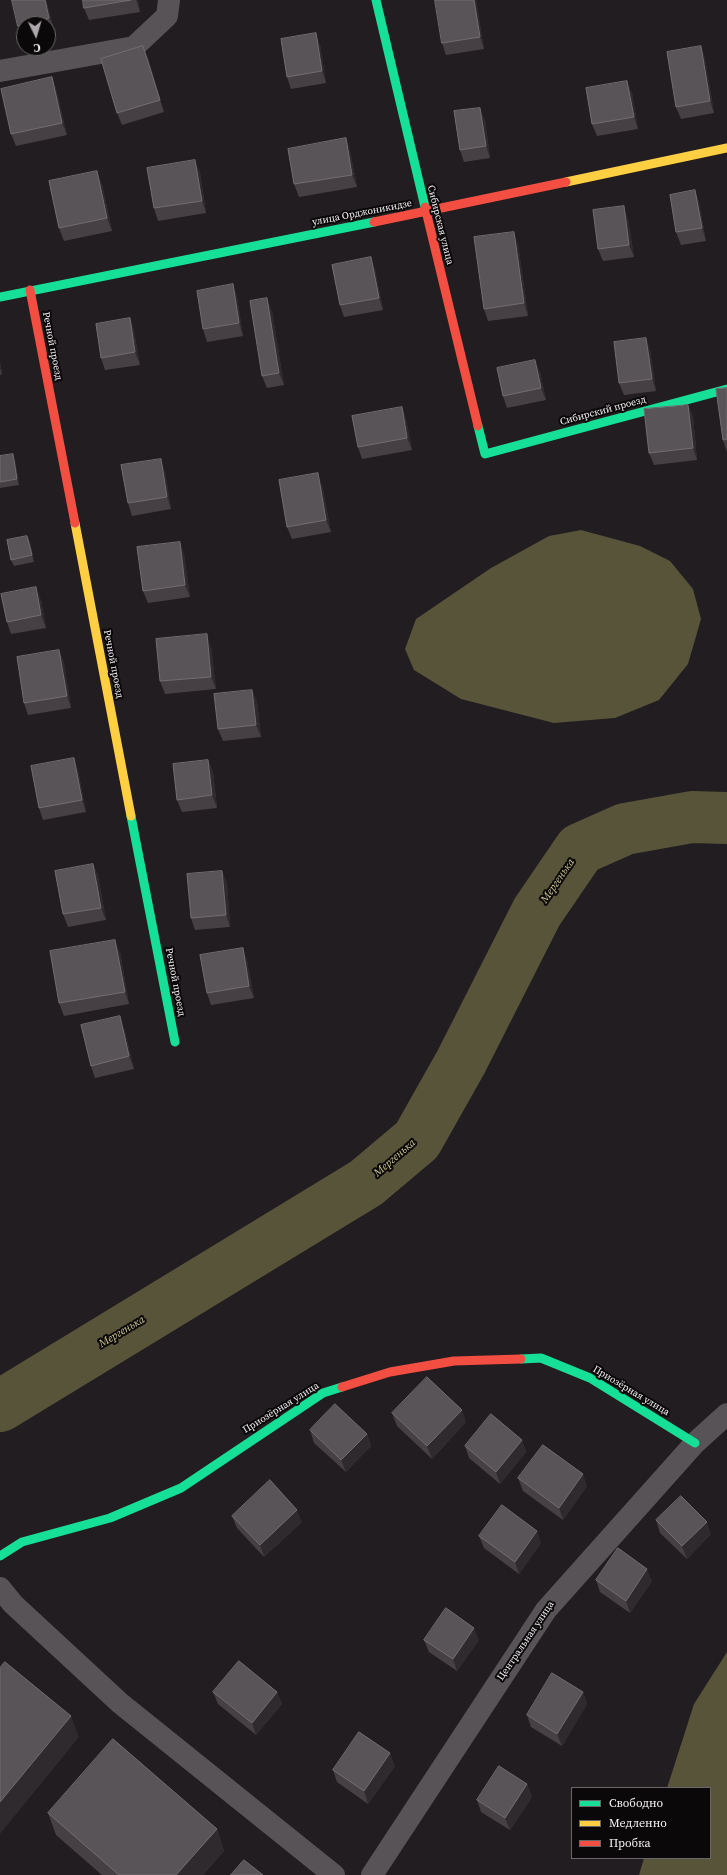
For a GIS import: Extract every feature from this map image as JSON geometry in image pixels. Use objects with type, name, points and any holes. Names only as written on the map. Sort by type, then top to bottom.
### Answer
[{"type":"street","points":[[0,71],[134,47],[167,16],[169,0]]},
{"type":"street","name":"Сибирская улица","points":[[376,0],[485,454]]},
{"type":"street","name":"улица Орджоникидзе","points":[[0,297],[426,212],[727,148]]},
{"type":"street","name":"Речной проезд","points":[[30,290],[175,1042]]},
{"type":"street","name":"Сибирский проезд","points":[[485,454],[727,389]]},
{"type":"street","name":"Приозёрная улица","points":[[0,1556],[22,1542],[110,1518],[181,1488],[323,1393],[390,1372],[454,1361],[541,1358],[590,1378],[695,1443]]},
{"type":"street","name":"Центральная улица","points":[[372,1875],[546,1610],[695,1443],[727,1414]]},
{"type":"street","points":[[0,1588],[13,1604],[120,1703],[334,1875]]},
{"type":"shaded area","points":[[581,530],[640,546],[670,561],[693,589],[701,619],[688,664],[659,700],[615,718],[554,723],[461,699],[414,670],[405,649],[416,619],[491,568],[549,536]]},
{"type":"shaded area","points":[[727,1652],[727,1875],[639,1875],[644,1859],[711,1859],[711,1787],[667,1787],[694,1704]]},
{"type":"building","points":[[12,0],[45,0],[49,16],[16,16],[16,17]]},
{"type":"building","points":[[83,0],[131,0],[84,8]]},
{"type":"building","points":[[435,0],[474,0],[480,37],[442,43]]},
{"type":"building","points":[[316,33],[322,71],[287,77],[281,39]]},
{"type":"building","points":[[143,46],[160,100],[117,113],[101,59]]},
{"type":"building","points":[[701,46],[710,101],[676,107],[667,52]]},
{"type":"building","points":[[52,77],[62,123],[11,134],[1,89]]},
{"type":"building","points":[[627,81],[634,117],[592,124],[586,88]]},
{"type":"building","points":[[480,108],[486,146],[460,150],[454,111]]},
{"type":"building","points":[[346,138],[352,175],[294,184],[288,149]]},
{"type":"building","points":[[195,160],[202,201],[154,208],[147,168]]},
{"type":"building","points":[[97,171],[107,218],[59,228],[49,181]]},
{"type":"building","points":[[695,190],[702,228],[676,232],[670,195]]},
{"type":"building","points":[[624,206],[629,245],[598,249],[593,210]]},
{"type":"building","points":[[514,232],[524,303],[484,309],[474,237]]},
{"type":"building","points":[[371,257],[379,298],[340,305],[332,265]]},
{"type":"building","points":[[233,284],[239,323],[203,329],[197,291]]},
{"type":"building","points":[[267,298],[279,373],[262,376],[250,301]]},
{"type":"building","points":[[130,318],[135,352],[101,358],[96,324]]},
{"type":"building","points":[[646,338],[652,379],[619,383],[614,342]]},
{"type":"building","points":[[535,360],[541,388],[503,396],[497,368]]},
{"type":"building","points":[[727,388],[727,439],[723,440],[716,389]]},
{"type":"building","points":[[688,405],[693,448],[649,453],[644,409]]},
{"type":"building","points":[[402,407],[407,438],[358,447],[352,416]]},
{"type":"building","points":[[13,454],[17,479],[0,482],[0,456]]},
{"type":"building","points":[[161,459],[167,497],[128,503],[121,465]]},
{"type":"building","points":[[318,473],[326,520],[287,527],[279,480]]},
{"type":"building","points":[[27,536],[32,555],[11,560],[7,540]]},
{"type":"building","points":[[180,542],[185,585],[143,591],[137,547]]},
{"type":"building","points":[[36,587],[41,615],[7,622],[1,594]]},
{"type":"building","points":[[207,634],[211,677],[160,681],[156,639]]},
{"type":"building","points":[[59,650],[67,696],[24,703],[17,657]]},
{"type":"building","points":[[252,690],[256,725],[218,729],[214,694]]},
{"type":"building","points":[[74,758],[82,800],[39,808],[31,766]]},
{"type":"building","points":[[208,760],[212,795],[177,800],[173,764]]},
{"type":"building","points":[[93,864],[101,908],[63,914],[55,871]]},
{"type":"building","points":[[222,871],[226,915],[191,918],[187,874]]},
{"type":"building","points":[[115,940],[125,992],[59,1003],[50,951]]},
{"type":"building","points":[[243,948],[249,986],[207,993],[200,955]]},
{"type":"building","points":[[120,1016],[129,1056],[91,1066],[81,1025]]},
{"type":"building","points":[[427,1377],[462,1410],[427,1446],[392,1413]]},
{"type":"building","points":[[335,1404],[367,1434],[341,1460],[310,1430]]},
{"type":"building","points":[[491,1414],[522,1440],[496,1472],[465,1446]]},
{"type":"building","points":[[543,1445],[583,1474],[559,1508],[518,1478]]},
{"type":"building","points":[[270,1480],[297,1510],[260,1545],[232,1516]]},
{"type":"building","points":[[681,1496],[707,1522],[682,1546],[656,1520]]},
{"type":"building","points":[[502,1505],[537,1531],[515,1562],[479,1536]]},
{"type":"building","points":[[618,1548],[647,1569],[626,1601],[596,1580]]},
{"type":"building","points":[[446,1608],[474,1628],[453,1659],[424,1640]]},
{"type":"building","points":[[239,1661],[277,1692],[252,1723],[213,1692]]},
{"type":"building","points":[[5,1662],[71,1716],[0,1802],[0,1668]]},
{"type":"building","points":[[552,1673],[583,1692],[557,1734],[527,1715]]},
{"type":"building","points":[[359,1732],[390,1753],[364,1791],[333,1770]]},
{"type":"building","points":[[113,1739],[217,1829],[176,1875],[119,1875],[48,1813]]},
{"type":"building","points":[[499,1766],[527,1784],[505,1818],[477,1800]]},
{"type":"building","points":[[244,1860],[263,1875],[231,1875]]},
{"type":"waterway","name":"Мергенька","points":[[0,1406],[366,1183],[417,1140],[461,1062],[537,912],[580,849],[625,829],[692,817],[727,818]]},
{"type":"traffic: fast","points":[[376,0],[425,207]]},
{"type":"traffic: fast","points":[[0,297],[374,222]]},
{"type":"traffic: fast","points":[[478,426],[485,454],[727,389]]},
{"type":"traffic: fast","points":[[131,816],[175,1042]]},
{"type":"traffic: fast","points":[[521,1359],[541,1358],[590,1378],[695,1443]]},
{"type":"traffic: fast","points":[[0,1556],[22,1542],[110,1518],[181,1488],[323,1393],[342,1387]]},
{"type":"traffic: slow","points":[[566,182],[727,148]]},
{"type":"traffic: slow","points":[[75,523],[131,816]]},
{"type":"traffic: jam","points":[[374,222],[566,182]]},
{"type":"traffic: jam","points":[[425,207],[478,426]]},
{"type":"traffic: jam","points":[[30,290],[75,523]]},
{"type":"traffic: jam","points":[[342,1387],[390,1372],[454,1361],[521,1359]]}]
